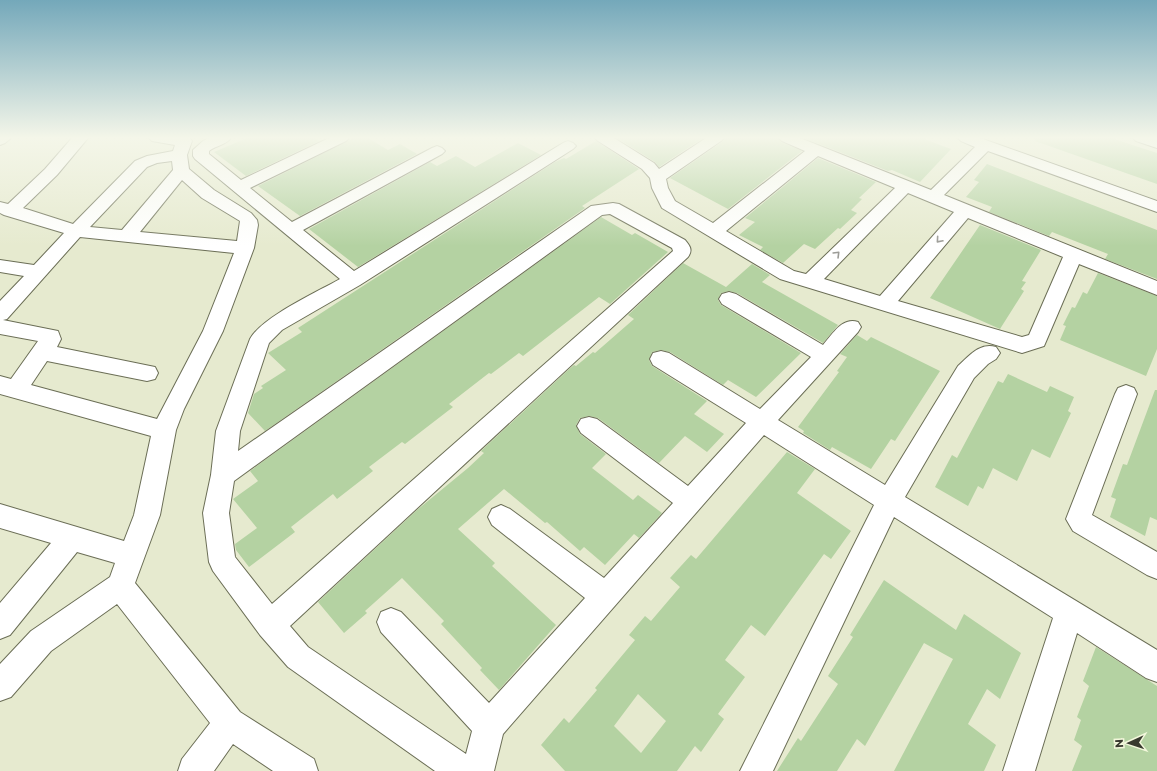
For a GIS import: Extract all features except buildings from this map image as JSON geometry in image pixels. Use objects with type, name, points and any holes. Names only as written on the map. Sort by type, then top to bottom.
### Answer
[{"type":"street","points":[[5,209],[49,174]]},
{"type":"street","points":[[0,314],[76,231],[131,174]]},
{"type":"street","points":[[127,236],[168,174]]},
{"type":"street","points":[[0,686],[41,641],[120,586],[132,556],[147,515],[164,430],[173,409],[213,331],[244,248],[249,225],[248,220],[208,194],[196,174]]},
{"type":"street","points":[[222,174],[353,280]]},
{"type":"street","points":[[239,188],[268,174]]},
{"type":"street","points":[[292,229],[394,174]]},
{"type":"street","points":[[463,771],[298,657],[270,625],[222,562],[216,513],[223,476],[228,431],[260,339],[276,325],[353,280],[523,174]]},
{"type":"street","points":[[655,174],[658,177],[660,188],[668,204],[787,275],[1022,345],[1037,341],[1074,254]]},
{"type":"street","points":[[658,177],[662,174]]},
{"type":"street","points":[[714,231],[786,174]]},
{"type":"street","points":[[876,174],[1157,288]]},
{"type":"street","points":[[933,197],[956,174]]},
{"type":"street","points":[[1066,174],[1157,207]]},
{"type":"street","points":[[810,282],[906,186]]},
{"type":"street","points":[[223,476],[597,210],[613,208],[680,244],[682,253],[270,625]]},
{"type":"street","points":[[5,209],[76,231],[244,248]]},
{"type":"street","points":[[884,304],[965,210]]},
{"type":"street","points":[[0,266],[38,272]]},
{"type":"street","points":[[730,299],[825,356]]},
{"type":"street","points":[[0,327],[51,336],[42,352],[8,388],[164,430]]},
{"type":"street","points":[[478,771],[489,726],[761,422],[851,327]]},
{"type":"street","points":[[42,352],[147,373]]},
{"type":"street","points":[[756,771],[889,501],[966,372],[980,358],[989,354]]},
{"type":"street","points":[[661,360],[1157,667]]},
{"type":"street","points":[[1126,394],[1079,519],[1082,523],[1157,566]]},
{"type":"street","points":[[589,426],[690,501]]},
{"type":"street","points":[[0,516],[132,556]]},
{"type":"street","points":[[501,516],[606,596]]},
{"type":"street","points":[[0,625],[72,538]]},
{"type":"street","points":[[120,586],[229,724],[302,771]]},
{"type":"street","points":[[1019,771],[1069,612]]},
{"type":"street","points":[[391,622],[489,726]]},
{"type":"street","points":[[194,771],[229,724]]}]
